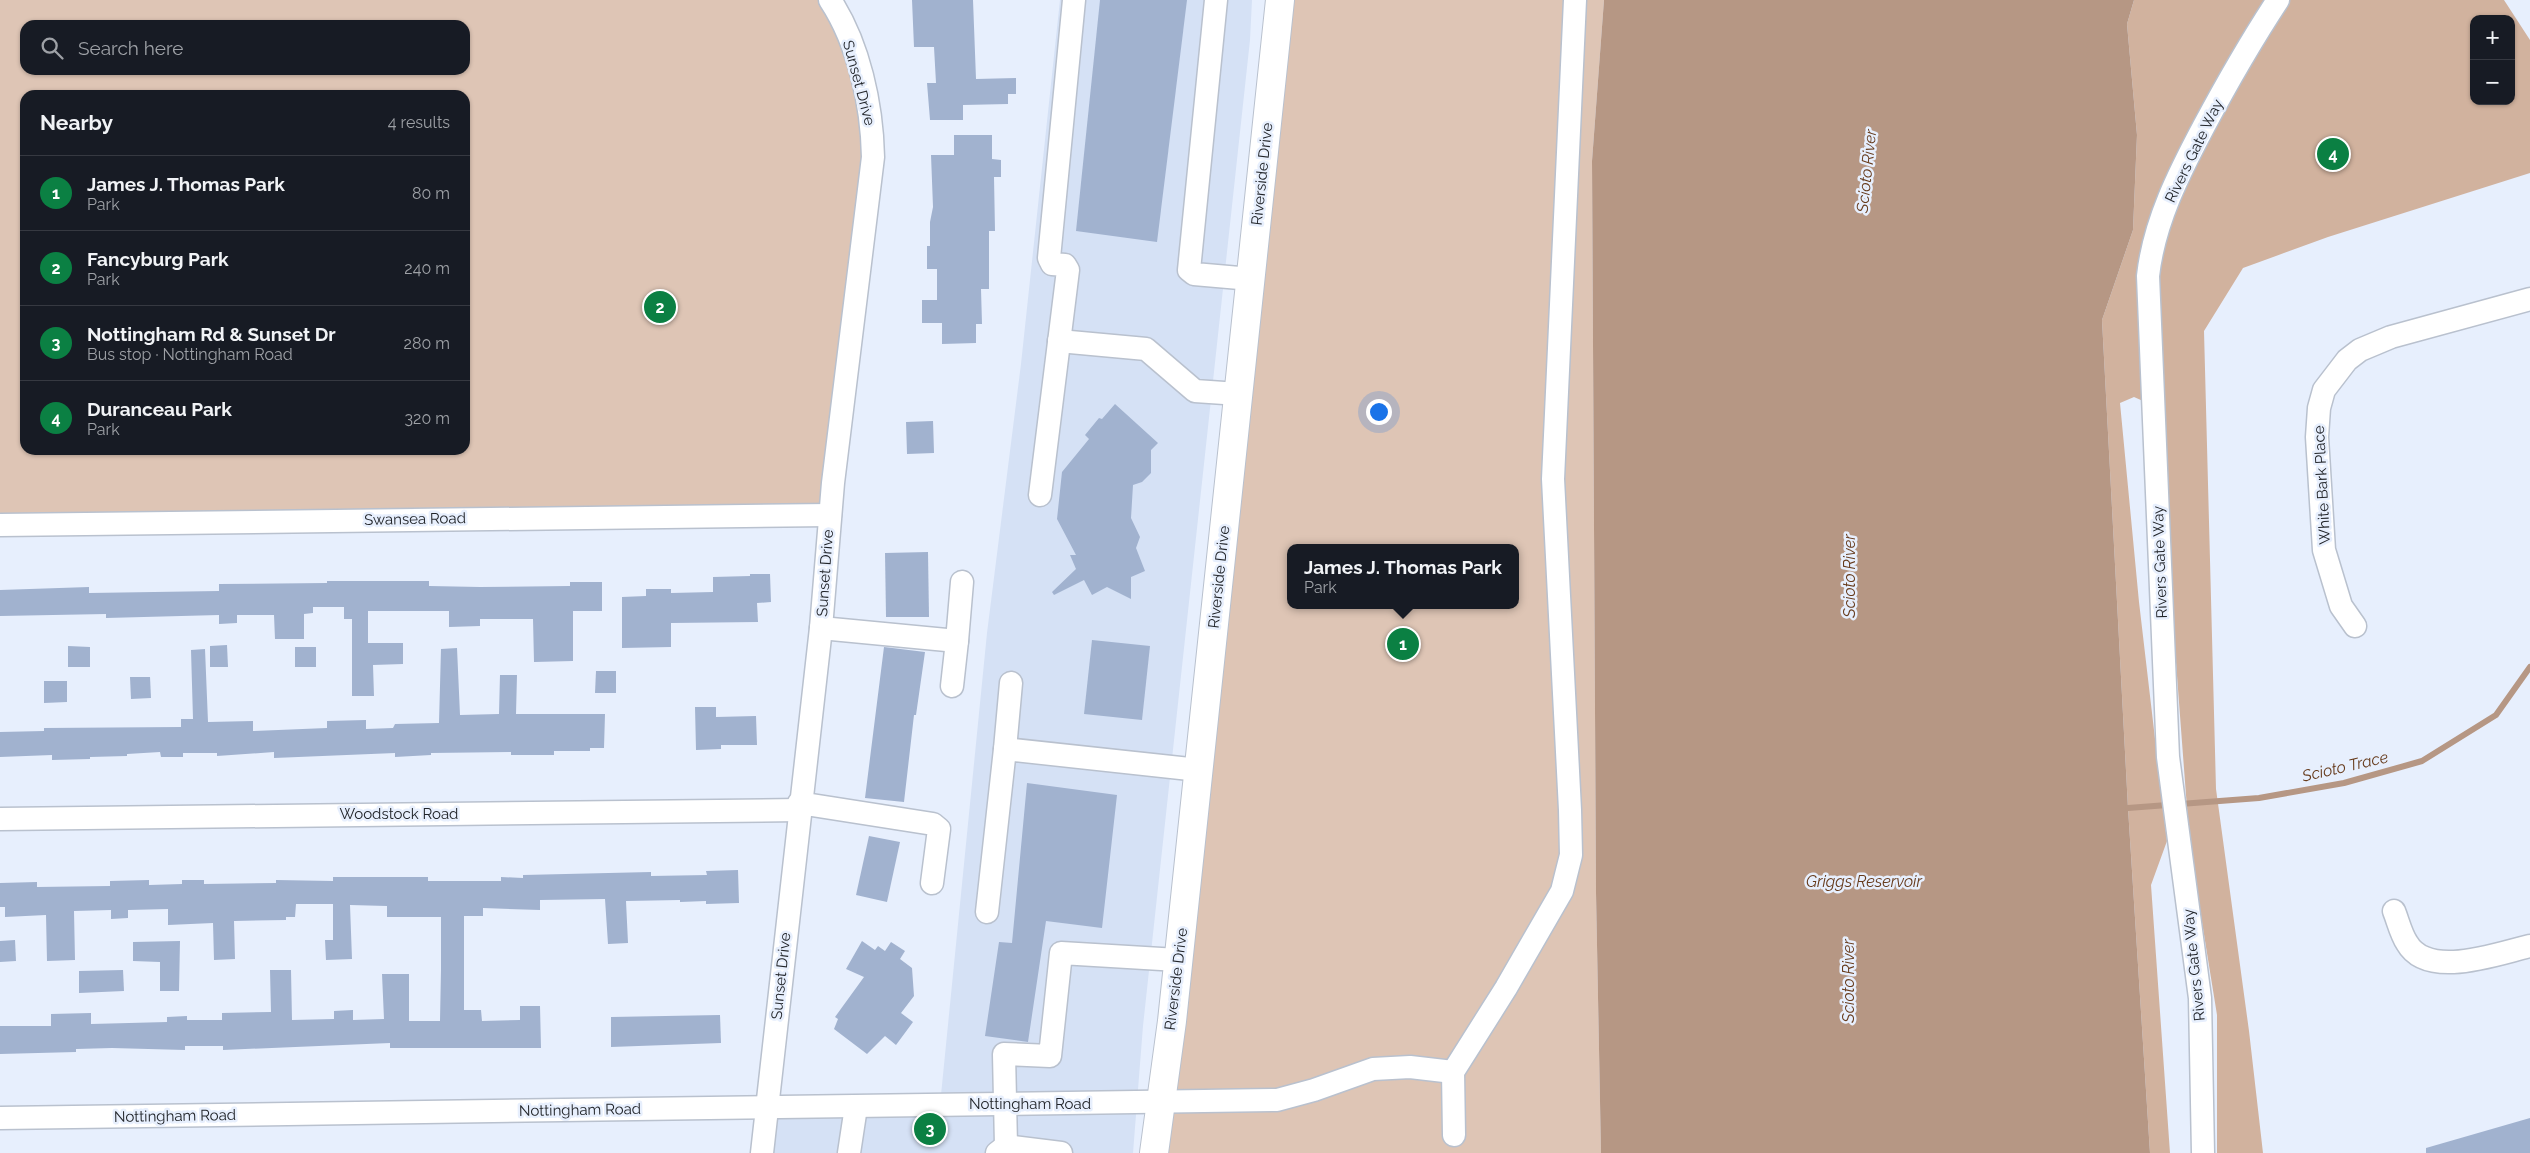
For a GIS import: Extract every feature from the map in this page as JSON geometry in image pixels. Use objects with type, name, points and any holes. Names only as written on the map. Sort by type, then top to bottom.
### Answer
[{"type":"main road","name":"Riverside Drive","points":[[1154,1153],[1178,960],[1280,0]]},
{"type":"street","name":"Sunset Drive","points":[[762,1153],[799,807],[821,628],[830,515],[872,157],[872,130],[865,93],[851,45],[830,0]]},
{"type":"street","points":[[1040,494],[1068,270],[1065,265],[1052,264],[1050,258],[1074,0]]},
{"type":"street","points":[[1216,0],[1189,270],[1194,274],[1251,278]]},
{"type":"street","points":[[1454,1135],[1453,1072],[1506,988],[1562,891],[1571,855],[1554,479],[1575,0]]},
{"type":"street","name":"Rivers Gate Way","points":[[2203,1153],[2200,998],[2168,757],[2148,276],[2151,250],[2180,172],[2240,58],[2278,0]]},
{"type":"street","name":"White Bark Place","points":[[2354,626],[2341,606],[2324,550],[2317,437],[2319,408],[2324,390],[2347,360],[2360,350],[2391,337],[2530,299]]},
{"type":"street","points":[[1059,341],[1146,349],[1195,391],[1239,394]]},
{"type":"street","name":"Swansea Road","points":[[0,525],[830,515]]},
{"type":"street","points":[[952,686],[962,582]]},
{"type":"street","points":[[821,628],[957,641]]},
{"type":"street","points":[[987,912],[1011,683]]},
{"type":"street","points":[[1005,748],[1198,770]]},
{"type":"street","name":"Woodstock Road","points":[[0,819],[799,807],[933,824],[939,829],[932,883]]},
{"type":"street","points":[[2394,911],[2407,944],[2420,956],[2434,961],[2466,961],[2530,946]]},
{"type":"street","points":[[1061,1153],[1002,1150],[1005,1104],[1004,1054],[1050,1056],[1061,953],[1178,960]]},
{"type":"street","name":"Nottingham Road","points":[[0,1118],[768,1109],[1277,1100],[1314,1090],[1373,1069],[1410,1067],[1453,1072]]},
{"type":"street","points":[[856,1107],[856,1149]]},
{"type":"shaded area","points":[[0,0],[830,0],[872,131],[830,515],[0,525]]},
{"type":"shaded area","points":[[1060,0],[1252,0],[1250,40],[1143,1026],[1133,1153],[762,1153],[768,1109],[940,1105],[987,633],[1021,364]]},
{"type":"shaded area","points":[[1280,0],[1604,0],[1592,161],[1596,893],[1601,1153],[1154,1153]]},
{"type":"shaded area","points":[[2134,0],[2504,0],[2514,15],[2470,15],[2470,105],[2515,105],[2515,17],[2530,40],[2530,173],[2328,237],[2243,268],[2204,331],[2216,789],[2249,1031],[2263,1153],[2217,1153],[2217,1015],[2190,848],[2159,408],[2134,397],[2120,403],[2139,602],[2167,841],[2151,885],[2170,1153],[2150,1153],[2128,808],[2102,320],[2133,230],[2137,135],[2127,24]]},
{"type":"water","name":"Griggs Reservoir","points":[[1604,0],[2134,0],[2127,24],[2137,135],[2133,230],[2102,320],[2128,808],[2150,1153],[1601,1153],[1596,893],[1592,161]]},
{"type":"building","points":[[912,0],[973,0],[976,79],[1016,78],[1016,94],[1008,94],[1008,104],[963,105],[963,120],[930,120],[927,83],[936,83],[934,47],[914,47]]},
{"type":"building","points":[[1100,0],[1187,0],[1157,242],[1076,231]]},
{"type":"building","points":[[954,135],[992,135],[992,159],[1001,160],[1001,177],[994,177],[995,231],[989,231],[989,289],[981,289],[982,324],[976,324],[976,343],[942,344],[942,323],[922,323],[922,300],[937,300],[937,269],[927,269],[927,246],[930,246],[930,222],[933,207],[931,155],[954,155]]},
{"type":"building","points":[[1115,404],[1158,443],[1151,450],[1151,473],[1142,482],[1133,485],[1131,518],[1140,537],[1136,548],[1145,571],[1131,577],[1131,599],[1107,587],[1092,595],[1084,580],[1054,595],[1052,592],[1076,569],[1070,555],[1076,555],[1057,519],[1062,472],[1089,439],[1085,435],[1099,418],[1102,419]]},
{"type":"building","points":[[933,421],[934,453],[907,454],[906,422]]},
{"type":"building","points":[[928,552],[929,617],[886,617],[885,553]]},
{"type":"building","points":[[750,574],[770,574],[771,602],[757,603],[758,622],[671,623],[671,647],[622,648],[622,597],[646,596],[646,589],[671,589],[671,593],[713,592],[713,577],[750,576]]},
{"type":"building","points":[[327,581],[429,581],[429,586],[480,587],[570,586],[570,582],[602,582],[602,611],[573,611],[573,661],[534,662],[533,619],[480,619],[480,626],[449,627],[449,611],[368,611],[368,643],[403,643],[403,664],[373,665],[374,696],[352,696],[352,619],[344,619],[344,607],[313,607],[313,613],[304,614],[304,639],[275,639],[274,615],[237,615],[237,623],[219,624],[219,615],[106,618],[106,614],[0,616],[0,590],[89,587],[89,593],[219,591],[219,584],[327,583]]},
{"type":"building","points":[[1092,640],[1150,646],[1142,720],[1084,714]]},
{"type":"building","points":[[227,645],[228,667],[210,667],[210,646]]},
{"type":"building","points":[[68,646],[90,647],[90,667],[68,667]]},
{"type":"building","points":[[295,647],[316,647],[316,667],[295,667]]},
{"type":"building","points":[[884,647],[925,652],[916,715],[914,715],[904,802],[865,798]]},
{"type":"building","points":[[457,648],[460,715],[499,714],[500,675],[517,675],[516,714],[605,714],[604,748],[590,748],[590,751],[554,751],[554,755],[511,755],[511,752],[431,753],[431,755],[395,757],[395,753],[274,758],[274,752],[217,756],[217,753],[183,753],[183,757],[161,757],[160,752],[127,754],[127,756],[90,757],[90,759],[52,760],[52,755],[0,757],[0,732],[44,731],[44,728],[181,727],[181,719],[193,719],[191,650],[205,649],[208,722],[253,721],[253,731],[327,728],[327,721],[366,720],[366,729],[393,728],[395,724],[439,723],[441,649]]},
{"type":"building","points":[[596,671],[616,671],[616,693],[595,693]]},
{"type":"building","points":[[130,677],[150,677],[151,698],[131,699]]},
{"type":"building","points":[[44,681],[67,681],[67,702],[44,703]]},
{"type":"building","points":[[695,707],[716,707],[716,717],[756,716],[757,745],[721,745],[721,749],[696,750]]},
{"type":"building","points":[[1027,783],[1117,795],[1102,928],[1046,921],[1028,1042],[985,1036],[999,942],[1012,943]]},
{"type":"building","points":[[869,836],[900,842],[887,902],[856,895]]},
{"type":"building","points":[[738,870],[739,903],[706,904],[706,901],[680,902],[680,900],[626,901],[628,943],[608,944],[605,899],[540,900],[540,910],[483,908],[483,916],[464,916],[464,1010],[481,1010],[482,1021],[520,1020],[520,1006],[540,1006],[541,1048],[390,1048],[390,1043],[223,1050],[223,1046],[185,1046],[185,1050],[76,1049],[76,1052],[0,1054],[0,1026],[51,1026],[51,1014],[91,1013],[91,1024],[167,1022],[167,1017],[187,1016],[187,1020],[222,1020],[222,1013],[271,1012],[270,970],[291,970],[292,1020],[334,1019],[334,1011],[353,1010],[353,1020],[384,1019],[382,974],[409,974],[409,1021],[440,1021],[441,917],[387,917],[387,906],[350,905],[352,959],[326,960],[325,940],[333,940],[333,904],[296,904],[295,917],[286,917],[286,920],[234,921],[235,959],[214,960],[213,923],[168,925],[168,909],[128,910],[128,918],[111,919],[111,910],[74,911],[75,960],[47,961],[46,915],[5,917],[5,907],[0,907],[0,883],[37,882],[37,887],[110,886],[110,881],[149,880],[149,885],[182,884],[182,880],[204,880],[204,884],[276,883],[276,880],[333,881],[333,877],[428,877],[428,881],[501,881],[501,877],[523,878],[523,875],[651,872],[651,876],[707,875],[706,871]]},
{"type":"building","points":[[15,940],[16,961],[0,962],[0,941]]},
{"type":"building","points":[[180,941],[179,991],[160,991],[160,962],[133,961],[133,942]]},
{"type":"building","points":[[862,941],[875,950],[878,946],[885,951],[891,942],[905,951],[900,959],[912,968],[914,996],[901,1013],[913,1022],[896,1045],[885,1036],[867,1054],[834,1029],[838,1019],[835,1017],[864,977],[846,969]]},
{"type":"building","points":[[123,970],[124,991],[79,993],[79,971]]},
{"type":"building","points":[[720,1015],[721,1043],[611,1047],[611,1017]]},
{"type":"building","points":[[2530,1118],[2530,1153],[2426,1153],[2426,1148]]},
{"type":"waterway","name":"Scioto Trace","points":[[2128,808],[2259,798],[2344,783],[2422,761],[2496,715],[2530,667]]},
{"type":"place","name":"Duranceau Park","points":[[2333,154]]},
{"type":"place","name":"Fancyburg Park","points":[[660,307]]},
{"type":"place","name":"James J. Thomas Park","points":[[1403,644]]},
{"type":"place","name":"Nottingham Rd & Sunset Dr","points":[[930,1129]]},
{"type":"water label","name":"Scioto River","points":[[1866,171]]},
{"type":"water label","name":"Scioto River","points":[[1849,576]]},
{"type":"water label","name":"Scioto River","points":[[1848,981]]}]
